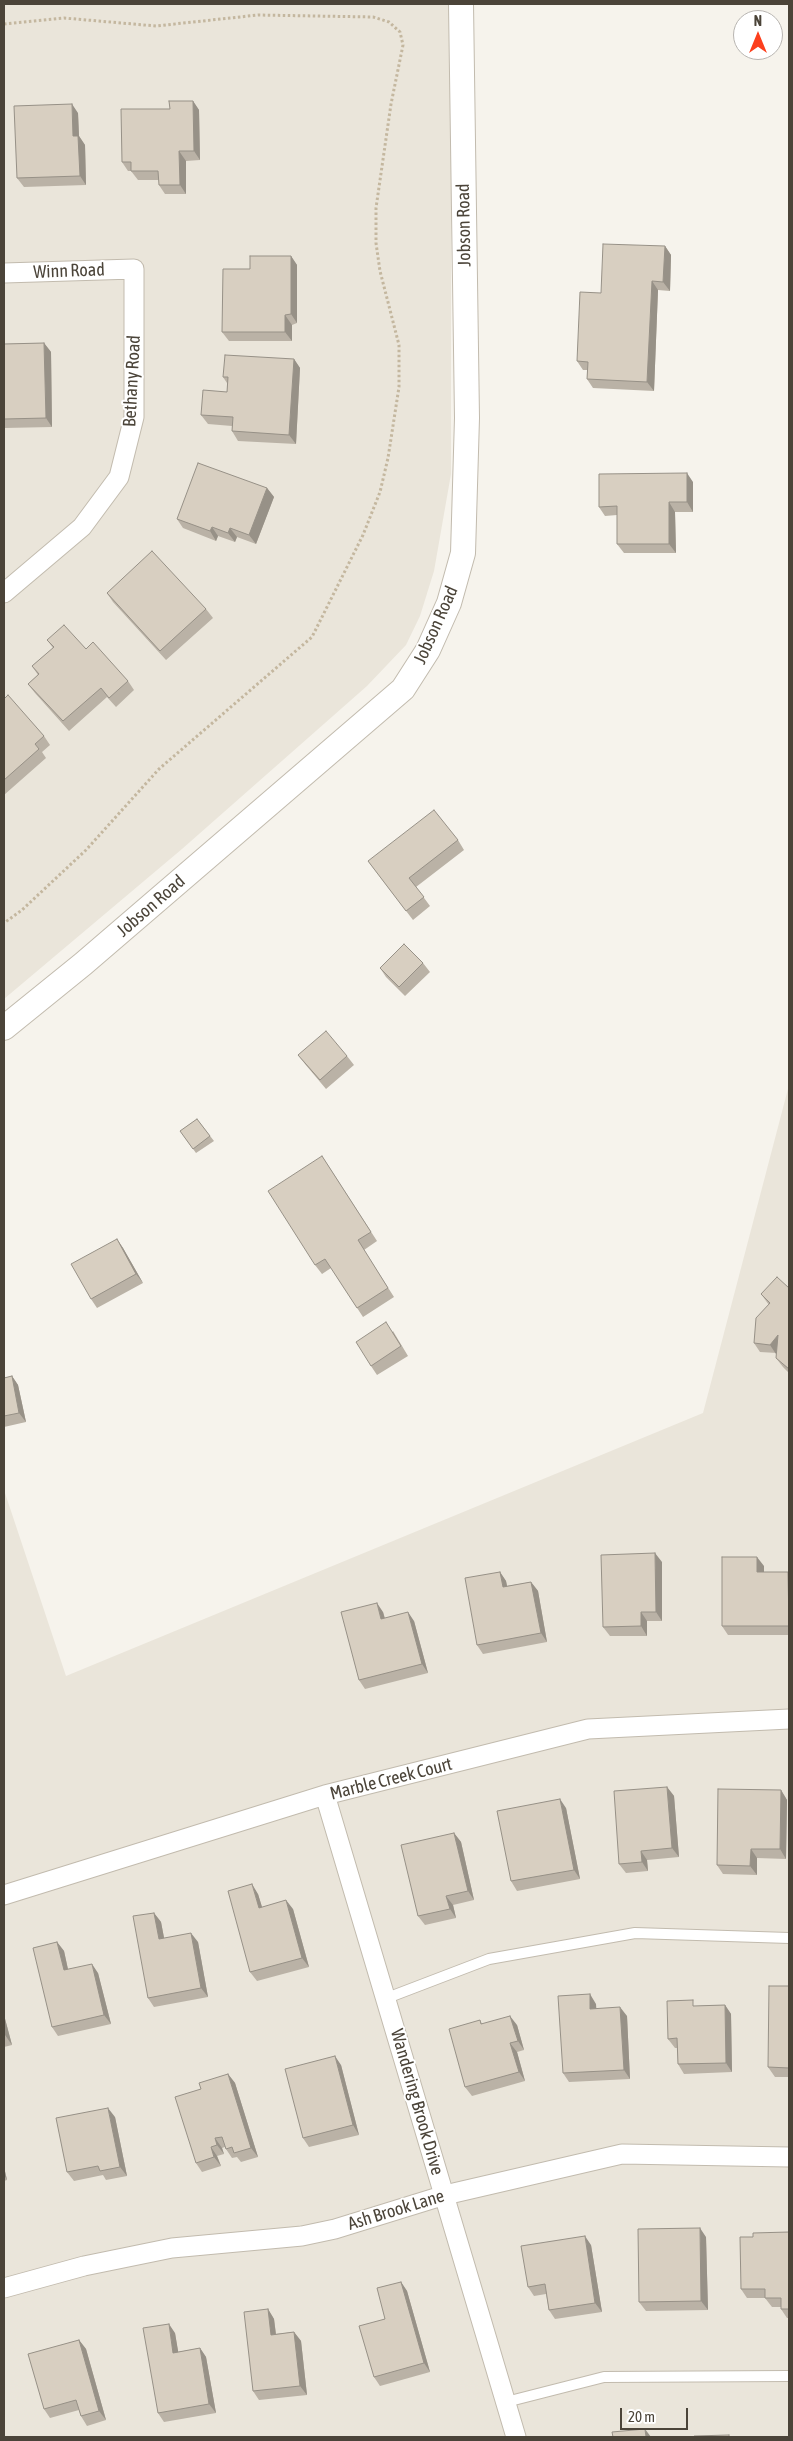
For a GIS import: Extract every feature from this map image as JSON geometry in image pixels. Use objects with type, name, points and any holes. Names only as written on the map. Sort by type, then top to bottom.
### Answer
[{"type":"street","name":"Jobson Road","points":[[4,1028],[83,964],[402,689],[428,650],[449,604],[464,553],[467,418],[461,4]]},
{"type":"street","name":"Winn Road","points":[[4,273],[134,269]]},
{"type":"street","name":"Bethany Road","points":[[4,593],[82,527],[119,477],[134,417],[134,269]]},
{"type":"street","name":"Marble Creek Court","points":[[4,1895],[325,1796],[588,1728],[789,1718]]},
{"type":"street","name":"Wandering Brook Drive","points":[[325,1796],[387,1998],[516,2437]]},
{"type":"street","name":"Ash Brook Lane","points":[[4,2288],[84,2266],[172,2248],[302,2236],[335,2229],[445,2195],[622,2154],[789,2157]]},
{"type":"lane","points":[[387,1998],[489,1959],[635,1933],[789,1938]]},
{"type":"lane","points":[[506,2402],[604,2377],[789,2376]]},
{"type":"path","points":[[4,24],[64,18],[103,24],[156,26],[258,14],[373,18],[389,22],[400,32],[403,45],[391,104],[376,208],[376,243],[380,271],[399,345],[399,387],[380,492],[363,535],[312,637],[159,768],[86,850],[22,910],[4,923]]},
{"type":"shaded area","points":[[4,4],[451,4],[451,474],[434,571],[420,616],[406,645],[367,686],[182,849],[4,999]]},
{"type":"shaded area","points":[[789,1085],[789,2437],[4,2437],[4,1490],[66,1676],[703,1413]]},
{"type":"building","points":[[169,101],[193,101],[194,151],[179,151],[180,185],[159,185],[158,171],[131,171],[131,162],[122,162],[121,109],[170,109]]},
{"type":"building","points":[[72,104],[73,136],[78,136],[80,176],[17,178],[14,106]]},
{"type":"building","points":[[603,244],[665,246],[663,282],[652,281],[647,382],[587,379],[588,362],[577,361],[580,292],[601,293]]},
{"type":"building","points":[[250,256],[291,256],[291,314],[285,315],[285,332],[222,332],[223,269],[250,269]]},
{"type":"building","points":[[44,343],[46,418],[4,419],[4,344]]},
{"type":"building","points":[[225,355],[294,359],[289,435],[232,431],[233,417],[201,415],[203,390],[227,392],[228,377],[223,377]]},
{"type":"building","points":[[198,463],[267,488],[249,535],[230,528],[228,533],[212,527],[210,531],[177,519]]},
{"type":"building","points":[[687,473],[687,502],[669,502],[669,544],[617,544],[617,506],[599,507],[599,474]]},
{"type":"building","points":[[152,551],[206,609],[160,651],[107,593]]},
{"type":"building","points":[[64,625],[86,649],[93,642],[128,681],[109,698],[101,688],[63,721],[28,684],[39,674],[32,666],[54,647],[47,640]]},
{"type":"building","points":[[8,695],[44,736],[35,744],[39,749],[4,780],[4,699]]},
{"type":"building","points":[[434,810],[458,840],[409,878],[424,897],[406,911],[368,861]]},
{"type":"building","points":[[404,944],[423,963],[399,987],[380,968]]},
{"type":"building","points":[[326,1031],[347,1056],[320,1080],[298,1055]]},
{"type":"building","points":[[197,1119],[210,1136],[193,1149],[180,1131]]},
{"type":"building","points":[[322,1156],[371,1232],[358,1240],[388,1288],[357,1308],[325,1259],[315,1265],[268,1191]]},
{"type":"building","points":[[117,1239],[136,1274],[91,1299],[71,1264]]},
{"type":"building","points":[[777,1277],[789,1288],[789,1369],[776,1358],[778,1335],[770,1345],[754,1343],[756,1318],[770,1303],[761,1294]]},
{"type":"building","points":[[386,1322],[401,1346],[371,1366],[356,1342]]},
{"type":"building","points":[[12,1376],[19,1413],[4,1416],[4,1378]]},
{"type":"building","points":[[655,1553],[656,1612],[641,1612],[641,1626],[603,1627],[601,1555]]},
{"type":"building","points":[[722,1557],[757,1557],[757,1572],[788,1572],[789,1626],[722,1626]]},
{"type":"building","points":[[500,1572],[503,1587],[531,1582],[541,1633],[477,1645],[465,1578]]},
{"type":"building","points":[[377,1603],[381,1619],[408,1612],[422,1664],[359,1680],[341,1612]]},
{"type":"building","points":[[667,1787],[672,1848],[641,1851],[642,1862],[619,1864],[614,1791]]},
{"type":"building","points":[[718,1789],[781,1790],[780,1849],[751,1849],[750,1866],[717,1865]]},
{"type":"building","points":[[560,1799],[574,1870],[511,1881],[497,1811]]},
{"type":"building","points":[[454,1833],[468,1891],[446,1896],[450,1909],[418,1916],[401,1845]]},
{"type":"building","points":[[252,1884],[259,1908],[286,1900],[302,1958],[250,1972],[228,1891]]},
{"type":"building","points":[[154,1913],[159,1939],[191,1933],[201,1988],[148,1998],[133,1916]]},
{"type":"building","points":[[57,1942],[64,1970],[92,1964],[104,2015],[52,2027],[33,1948]]},
{"type":"building","points":[[769,1986],[789,1986],[789,2068],[768,2067]]},
{"type":"building","points":[[590,1994],[590,2009],[620,2007],[624,2070],[563,2073],[558,1996]]},
{"type":"building","points":[[693,2000],[693,2006],[725,2005],[726,2063],[678,2064],[677,2038],[668,2039],[667,2001]]},
{"type":"building","points":[[510,2016],[518,2041],[510,2043],[519,2072],[465,2087],[449,2029],[480,2020],[481,2024]]},
{"type":"building","points":[[335,2056],[353,2125],[303,2138],[285,2069]]},
{"type":"building","points":[[228,2074],[251,2148],[234,2153],[232,2147],[226,2149],[222,2137],[215,2138],[217,2145],[211,2147],[214,2157],[196,2163],[175,2097],[201,2089],[199,2083]]},
{"type":"building","points":[[108,2108],[120,2167],[100,2171],[98,2166],[67,2172],[56,2118]]},
{"type":"building","points":[[700,2228],[701,2301],[639,2302],[638,2229]]},
{"type":"building","points":[[789,2232],[789,2309],[781,2309],[781,2298],[765,2298],[765,2289],[741,2289],[740,2237],[753,2237],[753,2233]]},
{"type":"building","points":[[585,2236],[595,2303],[549,2310],[545,2284],[528,2287],[521,2246]]},
{"type":"building","points":[[401,2282],[424,2363],[374,2377],[359,2326],[385,2319],[377,2288]]},
{"type":"building","points":[[268,2309],[271,2335],[294,2332],[300,2386],[253,2391],[244,2312]]},
{"type":"building","points":[[169,2324],[173,2353],[200,2348],[209,2404],[158,2413],[143,2328]]},
{"type":"building","points":[[79,2340],[99,2411],[81,2416],[76,2400],[44,2409],[28,2354]]},
{"type":"building","points":[[645,2429],[646,2437],[613,2437],[612,2432]]},
{"type":"building","points":[[729,2435],[729,2437],[694,2437],[694,2436]]}]
